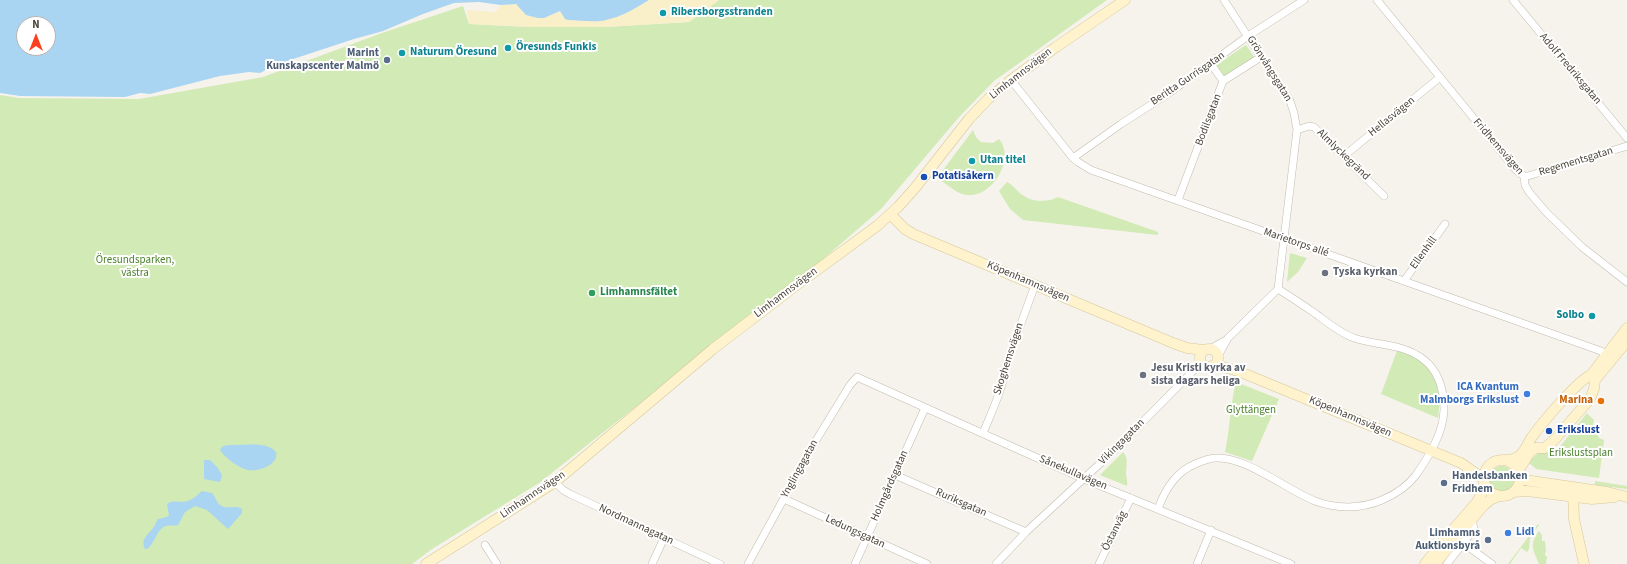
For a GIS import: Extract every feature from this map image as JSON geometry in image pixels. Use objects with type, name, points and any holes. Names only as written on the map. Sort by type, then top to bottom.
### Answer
[{"type":"street","name":"Limhamnsvägen","points":[[426,564],[555,482],[713,349],[877,226],[919,183],[969,119],[988,99],[1011,80],[1062,43],[1125,0]]},
{"type":"street","name":"Grönvångsgatan","points":[[1224,0],[1290,101],[1294,113],[1297,130],[1283,239]]},
{"type":"street","name":"Beritta Gurrisgatan","points":[[1073,158],[1211,64],[1248,36],[1304,0]]},
{"type":"street","name":"Fridhemsvägen","points":[[1377,0],[1439,78],[1516,170],[1524,176],[1525,185],[1529,192],[1546,212],[1582,247],[1627,282]]},
{"type":"street","name":"Adolf Fredriksgatan","points":[[1513,0],[1627,138]]},
{"type":"street","name":"Bodilsgatan","points":[[1178,200],[1223,81],[1261,57]]},
{"type":"street","points":[[1211,64],[1223,81]]},
{"type":"street","name":"Hellasvägen","points":[[1344,156],[1439,78]]},
{"type":"street","name":"Marietorps allé","points":[[1011,80],[1073,158],[1091,170],[1283,239],[1351,261],[1610,357]]},
{"type":"street","name":"Almlyckegränd","points":[[1297,130],[1309,126],[1314,127],[1384,196]]},
{"type":"street","name":"Regementsgatan","points":[[1524,176],[1627,146]]},
{"type":"street","name":"Köpenhamnsvägen","points":[[890,214],[904,229],[913,234],[1172,344],[1212,353],[1238,371]]},
{"type":"street","name":"Ellenhill","points":[[1404,281],[1445,224]]},
{"type":"street","points":[[1212,353],[1216,362],[1203,365],[1200,355],[1212,353],[1278,289],[1283,239]]},
{"type":"street","name":"Skoghemsvägen","points":[[983,433],[1004,378],[1006,365],[1035,285]]},
{"type":"street","points":[[1158,508],[1162,496],[1181,472],[1201,461],[1214,458],[1234,461],[1252,468],[1291,490],[1326,504],[1343,507],[1368,505],[1396,494],[1410,483],[1432,451],[1444,414],[1444,398],[1440,381],[1428,362],[1412,352],[1394,345],[1353,338],[1330,326],[1278,289]]},
{"type":"street","points":[[1514,492],[1520,482],[1520,472],[1530,452],[1535,448],[1545,448],[1556,438],[1590,399],[1595,380],[1627,328]]},
{"type":"street","points":[[1610,357],[1627,342]]},
{"type":"street","name":"Köpenhamnsvägen","points":[[1172,344],[1203,365],[1223,367],[1238,371],[1461,463],[1484,480],[1490,492],[1499,496]]},
{"type":"street","name":"Köpenhamnsvägen","points":[[1461,463],[1482,466],[1498,460],[1513,459],[1522,454],[1532,438],[1576,386],[1610,357]]},
{"type":"street","name":"Vikingagatan","points":[[996,564],[1026,532],[1119,446],[1203,365]]},
{"type":"street","name":"Sånekullavägen","points":[[857,377],[1084,479],[1292,564]]},
{"type":"street","name":"Ynglingagatan","points":[[748,564],[812,447],[850,385],[857,377]]},
{"type":"street","name":"Holmgårdsgatan","points":[[855,564],[924,408]]},
{"type":"street","points":[[1506,460],[1511,462],[1526,480],[1576,492]]},
{"type":"street","points":[[1425,564],[1450,532],[1477,502],[1484,491],[1485,473],[1490,464]]},
{"type":"street","name":"Ruriksgatan","points":[[895,475],[1026,532]]},
{"type":"street","name":"Nordmannagatan","points":[[555,482],[563,490],[570,494],[720,564]]},
{"type":"street","points":[[1435,564],[1488,501],[1499,496],[1506,496],[1514,492],[1527,491],[1607,492],[1625,497]]},
{"type":"street","points":[[1576,492],[1574,519],[1584,564]]},
{"type":"street","name":"Östanväg","points":[[1099,564],[1131,498]]},
{"type":"street","name":"Ledungsgatan","points":[[784,499],[866,538],[927,564]]},
{"type":"street","points":[[1447,564],[1474,529],[1472,519]]},
{"type":"street","points":[[1197,564],[1211,530]]},
{"type":"street","points":[[652,564],[664,538]]},
{"type":"street","points":[[1464,543],[1492,564]]},
{"type":"street","points":[[485,546],[497,564]]},
{"type":"street","points":[[490,554],[497,549]]},
{"type":"green space","name":"Öresundsparken, västra","points":[[719,0],[1107,0],[994,81],[960,116],[881,209],[822,260],[539,483],[432,549],[412,564],[0,564],[0,95],[19,98],[139,99],[263,77],[382,33],[463,6],[469,24],[530,27],[605,27],[689,22]]},
{"type":"green space","points":[[1246,45],[1255,58],[1225,77],[1216,65]]},
{"type":"green space","points":[[973,130],[976,137],[981,142],[993,143],[999,139],[1004,147],[1005,157],[999,176],[993,184],[976,194],[967,195],[955,190],[937,178]]},
{"type":"green space","points":[[1007,182],[1029,199],[1044,201],[1058,197],[1158,232],[1158,235],[1023,220],[1010,209],[999,191]]},
{"type":"green space","points":[[1290,253],[1307,258],[1298,272],[1287,282]]},
{"type":"green space","points":[[1398,348],[1427,364],[1437,382],[1440,398],[1438,418],[1381,394]]},
{"type":"green space","name":"Glyttängen","points":[[1236,382],[1279,399],[1252,461],[1225,452],[1232,399]]},
{"type":"green space","name":"Erikslustsplan","points":[[1587,413],[1594,420],[1593,425],[1599,438],[1604,440],[1599,478],[1536,469],[1528,462],[1542,450],[1552,451],[1558,449]]},
{"type":"green space","points":[[1123,452],[1127,459],[1127,486],[1100,475]]},
{"type":"green space","points":[[1502,466],[1511,470],[1515,479],[1511,488],[1502,492],[1493,488],[1489,479],[1493,470]]},
{"type":"green space","points":[[1595,481],[1627,486],[1627,489],[1595,485]]},
{"type":"green space","points":[[1538,524],[1539,525],[1530,538],[1529,549],[1527,552],[1521,548],[1510,564],[1508,564]]},
{"type":"green space","points":[[1539,531],[1542,535],[1542,541],[1545,541],[1545,556],[1547,556],[1546,564],[1539,564],[1533,547],[1534,540]]},
{"type":"sand","name":"Ribersborgsstranden","points":[[649,0],[719,0],[689,22],[605,27],[530,27],[469,24],[467,10],[495,12],[501,5],[516,4],[519,5],[522,12],[544,18],[560,11],[568,20],[620,16]]},
{"type":"water","points":[[0,0],[649,0],[617,17],[597,21],[568,20],[565,19],[560,11],[544,18],[538,18],[526,15],[516,4],[501,5],[479,2],[454,3],[383,31],[275,65],[260,73],[249,72],[220,76],[150,94],[140,93],[125,97],[20,96],[0,93]]},
{"type":"water","points":[[229,445],[263,445],[272,449],[276,452],[276,457],[267,467],[257,470],[248,470],[241,467],[232,462],[220,450],[224,446]]},
{"type":"water","points":[[204,460],[210,460],[217,467],[222,475],[220,482],[204,479]]},
{"type":"water","points":[[202,491],[212,493],[218,503],[224,507],[236,507],[242,509],[242,513],[228,529],[207,510],[195,506],[185,512],[178,525],[165,526],[162,528],[150,547],[145,549],[143,542],[158,519],[169,515],[167,504],[189,501]]},
{"type":"place","name":"Ribersborgsstranden","points":[[663,13]]},
{"type":"place","name":"Öresunds Funkis","points":[[508,48]]},
{"type":"place","name":"Naturum Öresund","points":[[402,53]]},
{"type":"place","name":"Marint Kunskapscenter Malmö","points":[[387,60]]},
{"type":"place","name":"Utan titel","points":[[972,161]]},
{"type":"place","name":"Potatisåkern","points":[[924,177]]},
{"type":"place","name":"Tyska kyrkan","points":[[1325,273]]},
{"type":"place","name":"Limhamnsfältet","points":[[592,293]]},
{"type":"place","name":"Solbo","points":[[1592,316]]},
{"type":"place","name":"Jesu Kristi kyrka av sista dagars heliga","points":[[1143,375]]},
{"type":"place","name":"ICA Kvantum Malmborgs Erikslust","points":[[1527,394]]},
{"type":"place","name":"Marina","points":[[1601,401]]},
{"type":"place","name":"Erikslust","points":[[1549,431]]},
{"type":"place","name":"Handelsbanken Fridhem","points":[[1444,483]]},
{"type":"place","name":"Lidl","points":[[1508,533]]},
{"type":"place","name":"Limhamns Auktionsbyrå","points":[[1488,540]]}]
